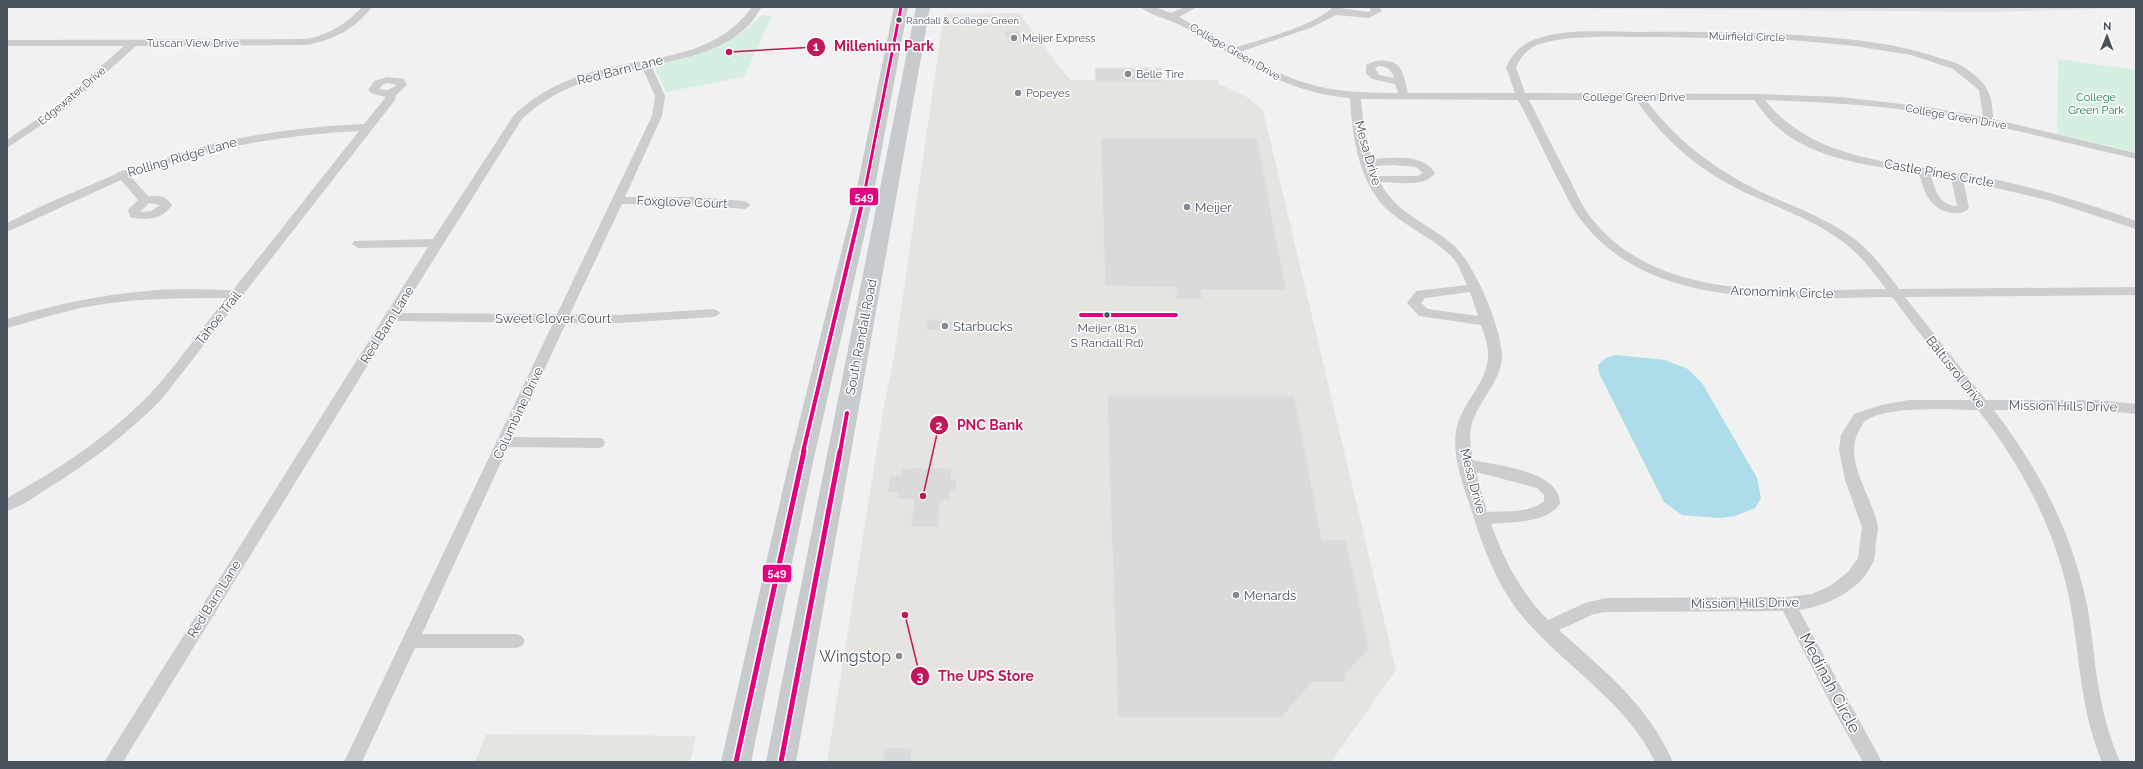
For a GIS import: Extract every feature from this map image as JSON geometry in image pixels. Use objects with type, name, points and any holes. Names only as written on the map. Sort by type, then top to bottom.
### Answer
[{"type":"main road","points":[[736,762],[799,471],[864,196],[901,7]]},
{"type":"main road","name":"South Randall Road","points":[[781,762],[923,7]]},
{"type":"street","name":"Tuscan View Drive","points":[[7,43],[307,42],[325,38],[341,31],[352,23],[367,7]]},
{"type":"street","name":"Red Barn Lane","points":[[112,762],[511,126],[534,102],[554,90],[582,78],[696,51],[722,40],[744,26],[757,7]]},
{"type":"street","name":"College Green Drive","points":[[1146,7],[1173,16],[1278,78],[1322,91],[1355,95],[1404,97],[1757,97],[1841,100],[1927,110],[1988,121],[2136,156]]},
{"type":"street","points":[[1173,16],[1192,7]]},
{"type":"street","points":[[1233,51],[1320,20],[1337,10],[1369,15],[1376,11],[1374,7]]},
{"type":"street","name":"Muirfield Circle","points":[[1522,97],[1513,79],[1511,67],[1513,62],[1518,53],[1529,45],[1553,38],[1589,36],[1782,37],[1889,48],[1926,55],[1951,64],[1969,74],[1983,88],[1988,121]]},
{"type":"street","name":"Edgewater Drive","points":[[7,145],[60,108],[133,43]]},
{"type":"street","name":"Columbine Drive","points":[[353,762],[659,111],[660,96],[645,63]]},
{"type":"street","points":[[1400,82],[1404,97]]},
{"type":"street","name":"Tahoe Trail","points":[[7,504],[58,476],[83,459],[141,412],[165,385],[390,98],[390,93]]},
{"type":"street","name":"Mesa Drive","points":[[1355,95],[1358,128],[1373,179],[1387,203],[1448,246],[1459,257],[1474,288],[1486,321],[1495,357],[1492,369],[1469,411],[1464,427],[1463,447],[1474,494],[1506,578],[1518,597],[1545,629],[1633,712],[1648,732],[1664,762]]},
{"type":"street","name":"Aronomink Circle","points":[[1522,97],[1585,219],[1602,237],[1638,262],[1666,275],[1731,291],[1768,294],[2136,291]]},
{"type":"street","name":"Baltusrol Drive","points":[[1640,97],[1661,128],[1691,154],[1746,189],[1814,219],[1844,237],[1867,258],[1981,404],[2026,469],[2056,526],[2074,586],[2081,619],[2091,704],[2110,762]]},
{"type":"street","name":"Castle Pines Circle","points":[[1757,97],[1781,125],[1799,137],[1819,147],[1866,160],[1956,175],[2017,189],[2108,214],[2136,225]]},
{"type":"street","name":"Rolling Ridge Lane","points":[[7,228],[75,194],[122,174],[187,153],[243,140],[301,131],[367,127]]},
{"type":"street","points":[[1368,162],[1414,162],[1425,166],[1429,173],[1427,176],[1418,179],[1373,179]]},
{"type":"street","points":[[1924,170],[1935,202],[1944,208],[1960,210],[1963,208],[1963,204],[1956,175]]},
{"type":"street","points":[[122,174],[145,200]]},
{"type":"street","name":"Foxglove Court","points":[[618,200],[671,200],[744,205]]},
{"type":"street","points":[[358,244],[437,243]]},
{"type":"street","points":[[1474,288],[1421,294],[1414,303],[1424,313],[1486,321]]},
{"type":"street","points":[[7,324],[63,307],[113,298],[158,295],[236,294]]},
{"type":"street","name":"Sweet Clover Court","points":[[391,318],[651,318],[714,313]]},
{"type":"street","name":"Mission Hills Drive","points":[[1545,629],[1590,608],[1621,604],[1788,604],[1814,601],[1836,591],[1854,577],[1866,559],[1870,527],[1853,480],[1846,450],[1848,435],[1859,418],[1881,410],[1910,405],[2096,405],[2136,409]]},
{"type":"street","points":[[504,442],[598,442]]},
{"type":"street","points":[[1467,464],[1543,485],[1553,498],[1552,503],[1548,508],[1535,512],[1482,518]]},
{"type":"street","name":"Medinah Circle","points":[[1788,604],[1873,762]]},
{"type":"street","points":[[411,641],[516,641]]},
{"type":"shaded area","points":[[1435,7],[2136,7],[2136,8],[1989,12]]},
{"type":"shaded area","points":[[1019,13],[1070,80],[1218,80],[1219,84],[1244,95],[1263,110],[1396,670],[1331,762],[827,762],[883,411],[894,357],[944,14]]},
{"type":"shaded area","points":[[486,734],[696,736],[690,762],[475,762]]},
{"type":"green space","points":[[761,15],[772,16],[744,77],[666,92],[654,67],[657,63],[699,52],[726,42],[739,35]]},
{"type":"green space","name":"College Green Park","points":[[2058,59],[2136,70],[2136,152],[2057,134]]},
{"type":"water","points":[[1616,355],[1665,360],[1688,369],[1702,383],[1757,478],[1761,498],[1755,508],[1735,516],[1719,518],[1682,515],[1664,502],[1599,373],[1598,365],[1606,358]]},
{"type":"building","name":"Meijer Express","points":[[1018,30],[1024,42],[1010,44],[1004,32]]},
{"type":"building","name":"Belle Tire","points":[[1095,68],[1161,68],[1162,81],[1096,81]]},
{"type":"building","name":"Meijer","points":[[1101,138],[1257,138],[1286,290],[1201,290],[1202,299],[1177,299],[1176,287],[1105,286]]},
{"type":"building","name":"Starbucks","points":[[928,320],[964,321],[962,330],[926,330]]},
{"type":"building","name":"Menards","points":[[1107,395],[1294,395],[1322,540],[1346,540],[1369,649],[1344,675],[1345,682],[1312,682],[1282,717],[1118,717]]},
{"type":"building","points":[[952,468],[951,480],[957,480],[956,491],[950,491],[949,500],[940,501],[938,527],[911,527],[914,500],[897,499],[898,492],[888,493],[890,475],[901,475],[902,469]]},
{"type":"building","points":[[885,748],[912,748],[911,762],[883,762]]},
{"type":"transit line","name":"549","points":[[736,762],[799,471],[864,197],[901,7]]},
{"type":"transit line","name":"549","points":[[1081,315],[1176,315]]},
{"type":"transit line","name":"549","points":[[781,762],[847,413]]},
{"type":"place","name":"Randall & College Green","points":[[899,20]]},
{"type":"place","name":"Meijer Express","points":[[1014,38]]},
{"type":"place","name":"Millenium Park","points":[[729,52]]},
{"type":"place","name":"Belle Tire","points":[[1128,74]]},
{"type":"place","name":"Popeyes","points":[[1018,93]]},
{"type":"place","name":"Meijer","points":[[1187,207]]},
{"type":"place","name":"Meijer (815 S Randall Rd)","points":[[1107,315]]},
{"type":"place","name":"Starbucks","points":[[945,326]]},
{"type":"place","name":"PNC Bank","points":[[923,496]]},
{"type":"place","name":"Menards","points":[[1236,595]]},
{"type":"place","name":"The UPS Store","points":[[905,615]]},
{"type":"place","name":"Wingstop","points":[[899,656]]}]
